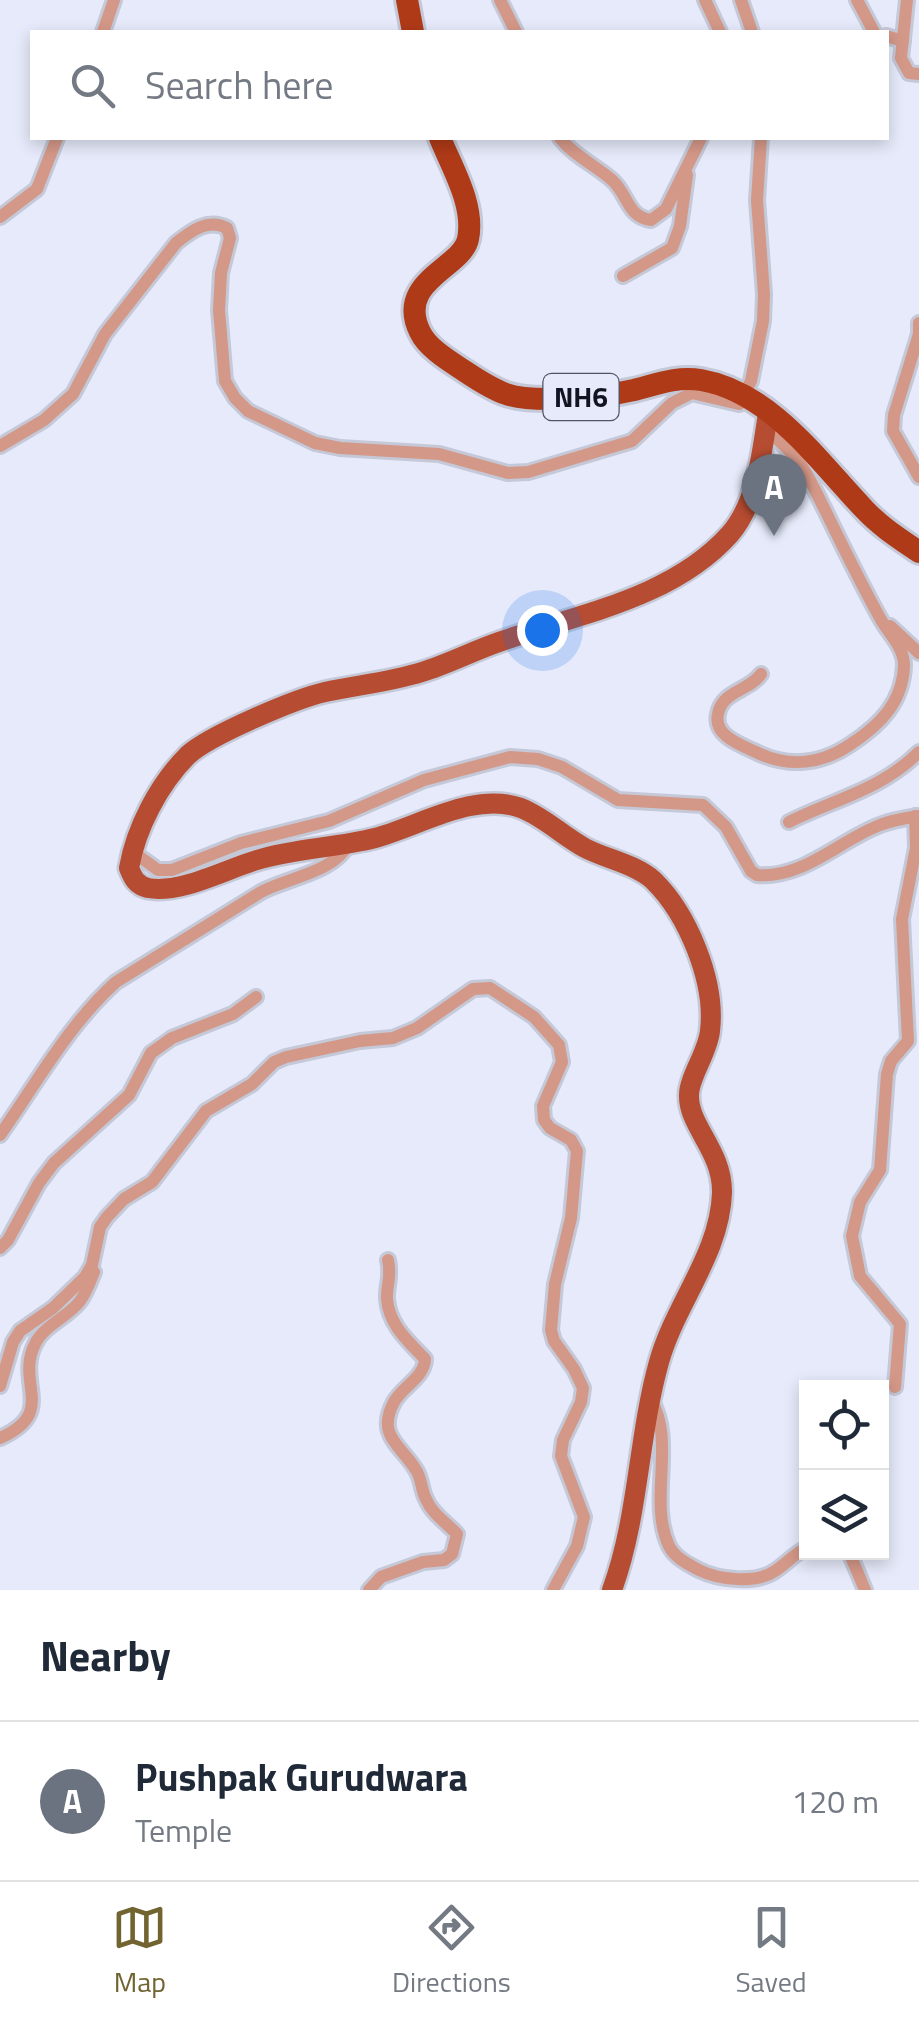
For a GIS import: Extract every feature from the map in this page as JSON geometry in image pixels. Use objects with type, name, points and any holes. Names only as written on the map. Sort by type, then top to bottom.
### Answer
[{"type":"highway","points":[[407,0],[413,30]]},
{"type":"highway","name":"NH6","points":[[441,140],[467,204],[467,243],[455,258],[429,276],[418,296],[416,316],[420,332],[450,362],[506,394],[525,398],[594,397],[687,378],[708,381],[746,396],[767,421],[832,472],[867,512],[919,552]]},
{"type":"main road","points":[[612,1590],[626,1551],[650,1398],[670,1329],[720,1220],[722,1190],[716,1154],[695,1119],[688,1092],[711,1029],[708,993],[685,920],[651,878],[582,846],[518,807],[499,804],[473,806],[374,838],[299,849],[254,860],[210,878],[156,888],[143,887],[134,880],[130,858],[148,813],[171,774],[192,752],[249,721],[324,692],[424,672],[498,642],[622,603],[689,568],[731,532],[759,476],[767,421]]},
{"type":"street","points":[[104,30],[114,0]]},
{"type":"street","points":[[500,0],[515,30]]},
{"type":"street","points":[[705,0],[719,30]]},
{"type":"street","points":[[741,0],[751,30]]},
{"type":"street","points":[[857,0],[873,30]]},
{"type":"street","points":[[906,0],[901,58],[910,74],[919,74]]},
{"type":"street","points":[[889,37],[903,41]]},
{"type":"street","points":[[0,217],[36,189],[55,140]]},
{"type":"street","points":[[562,140],[612,180],[634,214],[650,220],[663,214],[701,140]]},
{"type":"street","points":[[0,446],[74,394],[105,334],[176,243],[208,224],[227,228],[230,238],[218,310],[225,381],[234,398],[248,411],[315,443],[439,454],[508,473],[528,472],[632,441],[682,396],[702,394],[740,404],[746,396],[763,321],[757,200],[760,140]]},
{"type":"street","points":[[623,276],[669,252],[674,245],[690,158]]},
{"type":"street","points":[[919,323],[893,431],[913,460],[919,477]]},
{"type":"street","points":[[760,674],[754,684],[732,693],[722,703],[716,716],[719,730],[777,762],[797,763],[832,754],[871,731],[898,695],[904,659],[800,463],[767,421]]},
{"type":"street","points":[[880,619],[919,653]]},
{"type":"street","points":[[788,822],[870,790],[919,752]]},
{"type":"street","points":[[130,858],[140,857],[158,870],[172,870],[241,844],[329,821],[424,780],[510,757],[538,759],[562,768],[618,800],[703,806],[726,827],[757,876],[770,876],[810,863],[881,825],[917,816],[916,848],[902,919],[908,1042],[891,1061],[887,1074],[880,1170],[860,1202],[852,1229],[860,1276],[900,1324],[895,1386]]},
{"type":"street","points":[[0,1135],[80,1022],[116,982],[282,880],[338,861],[350,842]]},
{"type":"street","points":[[0,1386],[16,1336],[85,1277],[92,1265],[97,1236],[116,1206],[152,1182],[206,1111],[252,1084],[286,1056],[404,1035],[472,990],[490,988],[534,1017],[562,1052],[556,1079],[543,1106],[544,1120],[575,1144],[578,1156],[571,1218],[555,1284],[551,1330],[583,1388],[581,1402],[563,1440],[561,1456],[584,1517],[577,1546],[554,1590]]},
{"type":"street","points":[[0,1248],[54,1163],[129,1095],[151,1054],[172,1038],[233,1014],[256,997]]},
{"type":"street","points":[[0,1438],[24,1425],[30,1414],[30,1366],[36,1340],[82,1299],[100,1258],[97,1236]]},
{"type":"street","points":[[369,1590],[381,1577],[424,1562],[444,1560],[452,1554],[457,1534],[426,1500],[419,1474],[394,1445],[390,1434],[391,1408],[419,1375],[425,1359],[403,1338],[389,1310],[386,1292],[392,1281],[388,1260]]},
{"type":"street","points":[[650,1398],[661,1416],[661,1497],[669,1546],[678,1558],[710,1575],[760,1578],[799,1553]]},
{"type":"street","points":[[853,1560],[866,1590]]},
{"type":"place","name":"Pushpak Gurudwara","points":[[774,536]]}]
